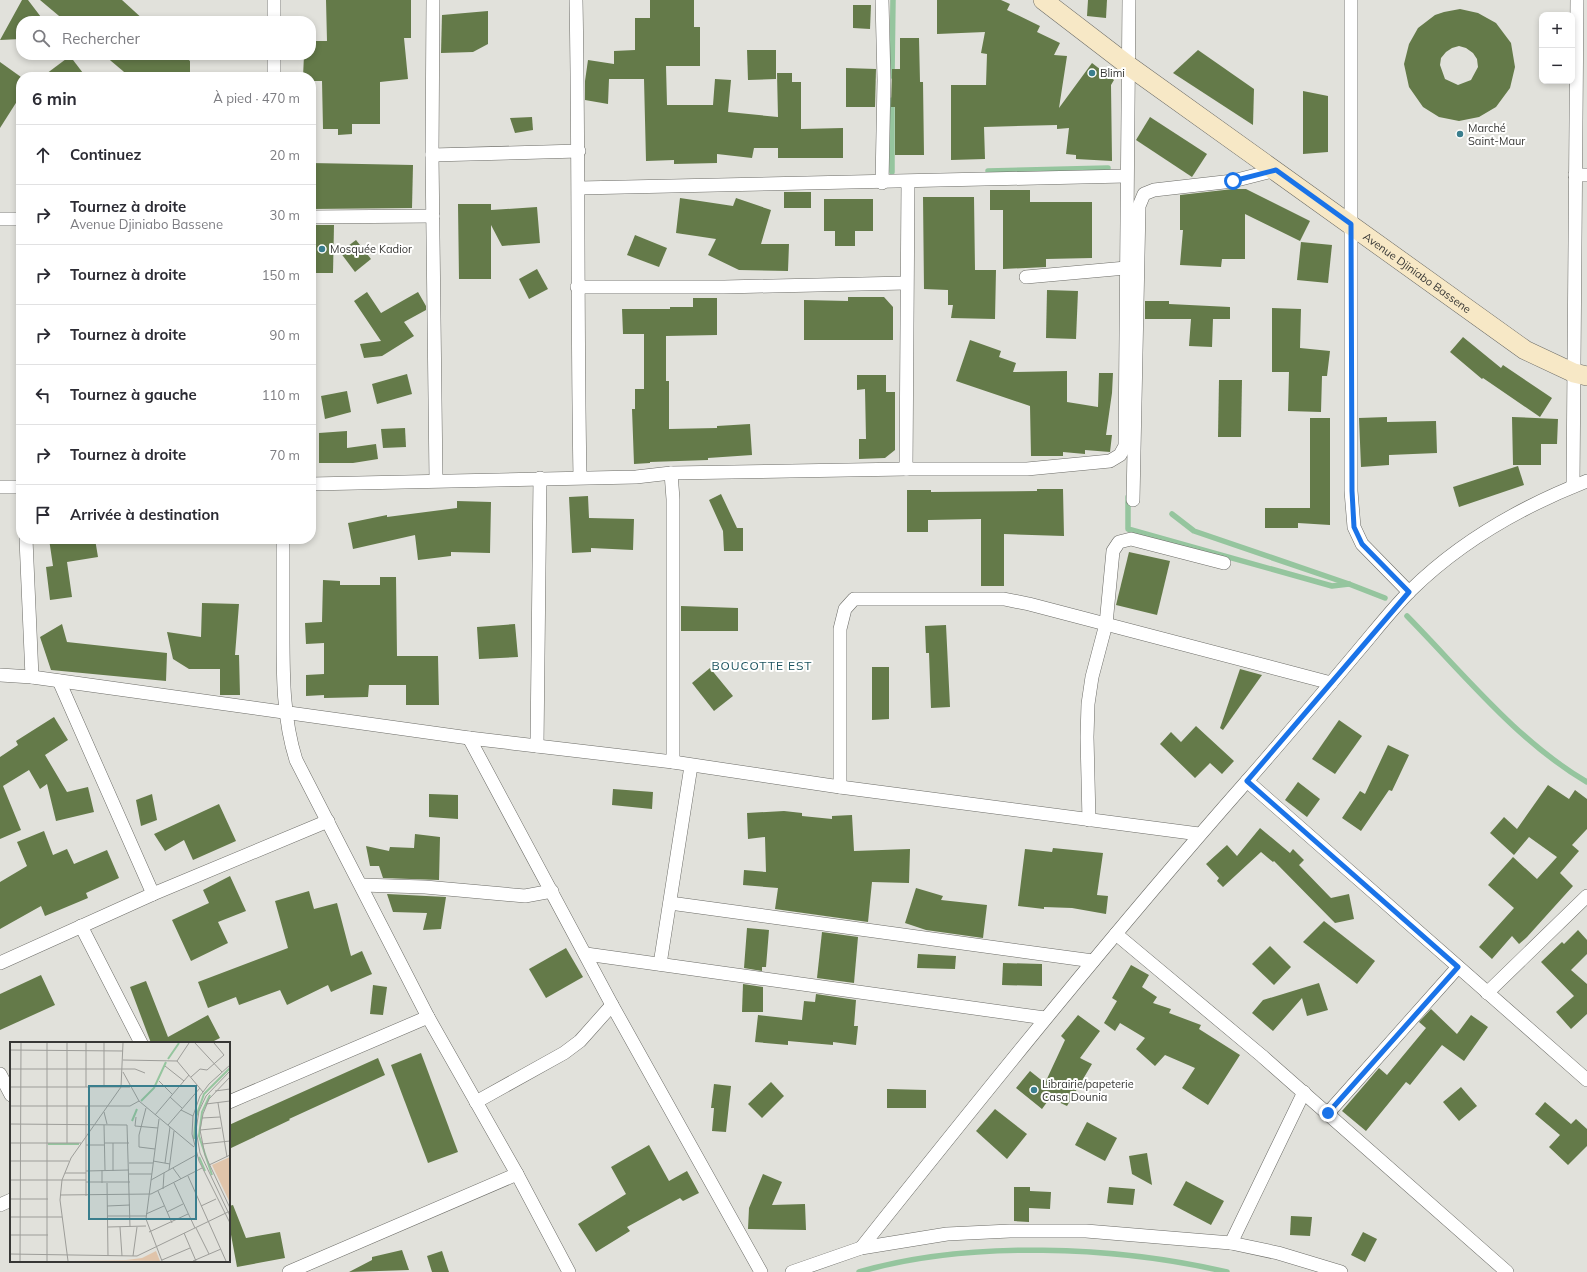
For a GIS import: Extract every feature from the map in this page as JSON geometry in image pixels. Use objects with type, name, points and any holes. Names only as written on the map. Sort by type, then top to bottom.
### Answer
[{"type":"main road","name":"Avenue Djiniabo Bassene","points":[[1042,0],[1129,66],[1525,350],[1581,375]]},
{"type":"street","points":[[274,0],[274,16]]},
{"type":"street","points":[[433,0],[432,156],[436,480]]},
{"type":"street","points":[[576,0],[579,188],[577,287],[580,477]]},
{"type":"street","points":[[882,0],[884,80],[882,183]]},
{"type":"street","points":[[316,484],[436,480],[636,477],[672,473],[906,469],[1028,469],[1110,461],[1120,455],[1125,446],[1126,176],[1129,66],[1128,0]]},
{"type":"street","points":[[1351,0],[1351,483],[1354,527],[1362,544],[1409,592]]},
{"type":"street","points":[[1574,486],[1581,375],[1581,175],[1577,0]]},
{"type":"street","points":[[274,60],[274,72]]},
{"type":"street","points":[[432,156],[578,151]]},
{"type":"street","points":[[1133,500],[1139,206],[1144,194],[1154,190],[1233,181],[1276,170]]},
{"type":"street","points":[[579,188],[882,183],[1126,176]]},
{"type":"street","points":[[906,469],[906,283],[908,182]]},
{"type":"street","points":[[316,217],[433,216]]},
{"type":"street","points":[[0,219],[16,219]]},
{"type":"street","points":[[1026,277],[1126,268]]},
{"type":"street","points":[[577,287],[724,287],[906,283]]},
{"type":"street","points":[[672,473],[673,762]]},
{"type":"street","points":[[537,746],[540,478]]},
{"type":"street","points":[[861,1248],[1045,1018],[1199,834],[1247,781],[1409,592],[1454,553],[1486,532],[1525,508],[1587,481]]},
{"type":"street","points":[[0,487],[16,487]]},
{"type":"street","points":[[1089,820],[1087,737],[1088,704],[1092,677],[1106,624],[1113,551],[1119,542],[1131,539],[1224,563]]},
{"type":"street","points":[[26,544],[32,678]]},
{"type":"street","points":[[283,544],[283,672],[286,712],[291,743],[296,760],[428,1017],[517,1174],[569,1272]]},
{"type":"street","points":[[840,787],[840,628],[844,609],[854,599],[1004,599],[1331,683]]},
{"type":"street","points":[[0,675],[59,681],[469,738],[673,762],[691,766],[840,787],[1199,834]]},
{"type":"street","points":[[59,681],[153,894]]},
{"type":"street","points":[[469,738],[612,1005],[761,1272]]},
{"type":"street","points":[[660,964],[691,766]]},
{"type":"street","points":[[1247,781],[1587,1080]]},
{"type":"street","points":[[0,963],[153,894],[328,821]]},
{"type":"street","points":[[361,885],[425,887],[525,896],[552,891]]},
{"type":"street","points":[[1487,993],[1587,896]]},
{"type":"street","points":[[670,903],[1093,961]]},
{"type":"street","points":[[81,926],[140,1042]]},
{"type":"street","points":[[1116,934],[1304,1092],[1507,1272]]},
{"type":"street","points":[[586,954],[1045,1018]]},
{"type":"street","points":[[1328,1113],[1458,967]]},
{"type":"street","points":[[476,1102],[564,1053],[580,1041],[612,1005]]},
{"type":"street","points":[[230,1102],[428,1017]]},
{"type":"street","points":[[0,1074],[10,1093]]},
{"type":"street","points":[[1231,1243],[1304,1092]]},
{"type":"street","points":[[289,1272],[517,1174]]},
{"type":"street","points":[[0,1205],[10,1200]]},
{"type":"street","points":[[792,1272],[861,1248],[947,1234],[1010,1231],[1086,1231],[1231,1243],[1278,1253],[1341,1272]]},
{"type":"building","points":[[22,0],[28,0],[40,16],[16,16],[16,39],[0,40]]},
{"type":"building","points":[[40,0],[122,0],[140,16],[59,16]]},
{"type":"building","points":[[326,0],[411,0],[411,38],[404,38],[408,79],[380,82],[380,124],[352,124],[352,134],[338,135],[338,129],[323,129],[322,81],[316,81],[316,72],[303,72],[304,60],[316,60],[316,41],[327,41]]},
{"type":"building","points":[[650,0],[694,0],[694,27],[700,27],[700,66],[666,66],[667,105],[713,105],[715,79],[731,80],[728,112],[778,117],[777,73],[792,73],[792,82],[801,82],[801,129],[843,128],[843,158],[778,158],[778,148],[754,148],[752,158],[717,154],[717,163],[674,164],[674,160],[646,161],[644,79],[609,79],[608,104],[585,100],[585,81],[588,60],[614,64],[614,51],[635,50],[635,18],[650,18]]},
{"type":"building","points":[[937,0],[1001,0],[1010,4],[1007,10],[1040,26],[1037,32],[1060,43],[1054,55],[1067,56],[1059,108],[1092,63],[1114,80],[1111,85],[1112,161],[1076,159],[1076,155],[1066,154],[1069,128],[1057,129],[1057,125],[984,127],[985,159],[951,160],[951,85],[986,85],[987,54],[981,53],[985,32],[937,34]]},
{"type":"building","points":[[1088,0],[1107,0],[1106,18],[1087,16]]},
{"type":"building","points":[[853,5],[871,5],[870,29],[853,28]]},
{"type":"building","points":[[1460,9],[1478,13],[1496,23],[1511,43],[1515,67],[1510,88],[1496,107],[1479,117],[1459,121],[1439,117],[1423,107],[1409,87],[1404,64],[1409,44],[1418,28],[1435,15]],"holes":[[[1459,46],[1466,48],[1473,53],[1477,59],[1478,67],[1471,80],[1458,85],[1445,79],[1440,65],[1441,58],[1452,48]]]},
{"type":"building","points":[[488,11],[488,44],[473,52],[441,53],[442,15]]},
{"type":"building","points":[[900,38],[919,38],[920,82],[923,82],[924,155],[895,155],[895,107],[891,107],[892,69],[900,69]]},
{"type":"building","points":[[747,50],[776,50],[776,79],[748,80]]},
{"type":"building","points":[[1198,50],[1254,89],[1253,125],[1173,73]]},
{"type":"building","points":[[65,60],[73,60],[82,72],[49,72]]},
{"type":"building","points":[[110,60],[190,61],[190,72],[124,72]]},
{"type":"building","points":[[0,62],[16,73],[16,103],[0,128]]},
{"type":"building","points":[[846,68],[876,69],[875,107],[846,107]]},
{"type":"building","points":[[1303,91],[1328,96],[1328,152],[1303,154]]},
{"type":"building","points":[[532,117],[533,130],[515,133],[510,118]]},
{"type":"building","points":[[1150,117],[1207,154],[1192,177],[1136,140]]},
{"type":"building","points":[[316,163],[413,165],[412,208],[316,209]]},
{"type":"building","points":[[1246,189],[1310,221],[1300,241],[1245,214],[1245,259],[1222,259],[1221,267],[1180,265],[1183,230],[1180,230],[1180,195]]},
{"type":"building","points":[[990,190],[1030,190],[1030,202],[1092,202],[1092,258],[1046,259],[1046,267],[1003,269],[1003,210],[990,210]]},
{"type":"building","points":[[784,192],[811,192],[811,208],[784,208]]},
{"type":"building","points":[[923,197],[974,197],[975,270],[996,270],[995,319],[951,318],[953,305],[948,305],[948,290],[924,289]]},
{"type":"building","points":[[680,198],[733,206],[736,198],[771,210],[761,244],[789,244],[788,271],[739,270],[708,255],[716,239],[676,233]]},
{"type":"building","points":[[824,199],[873,199],[873,231],[855,231],[855,246],[835,246],[835,231],[824,231]]},
{"type":"building","points":[[458,204],[491,204],[491,210],[537,207],[540,243],[502,246],[491,225],[491,279],[459,279]]},
{"type":"building","name":"Mosquée Kadior","points":[[316,225],[334,225],[333,273],[316,273]]},
{"type":"building","points":[[635,235],[667,248],[659,267],[627,255]]},
{"type":"building","points":[[356,240],[371,259],[355,272],[340,252]]},
{"type":"building","points":[[1301,242],[1332,245],[1328,283],[1297,280]]},
{"type":"building","points":[[537,269],[548,289],[529,299],[519,279]]},
{"type":"building","points":[[1047,290],[1078,291],[1076,339],[1046,338]]},
{"type":"building","points":[[367,292],[381,313],[418,292],[426,306],[426,310],[404,322],[414,336],[382,356],[364,358],[360,344],[381,341],[354,301]]},
{"type":"building","points":[[848,297],[884,297],[893,307],[893,340],[804,340],[804,300],[848,301]]},
{"type":"building","points":[[693,298],[717,298],[717,335],[666,336],[666,381],[669,381],[669,429],[717,428],[717,426],[750,424],[752,455],[708,458],[708,460],[634,464],[632,409],[635,409],[635,389],[644,389],[644,334],[623,334],[622,309],[670,309],[670,307],[693,307]]},
{"type":"building","points":[[1145,301],[1169,301],[1169,304],[1230,307],[1230,319],[1213,319],[1212,347],[1189,346],[1191,319],[1145,319]]},
{"type":"building","points":[[1272,308],[1301,309],[1300,348],[1330,351],[1327,376],[1322,376],[1321,412],[1288,411],[1289,372],[1272,372]]},
{"type":"building","points":[[1463,337],[1501,368],[1503,365],[1552,398],[1540,417],[1483,378],[1482,379],[1450,352]]},
{"type":"building","points":[[970,340],[1001,351],[999,357],[1016,363],[1013,372],[1067,371],[1067,402],[1098,407],[1099,373],[1113,373],[1112,393],[1106,435],[1112,435],[1110,452],[1085,450],[1085,454],[1063,452],[1063,456],[1031,456],[1030,406],[956,381]]},
{"type":"building","points":[[407,374],[412,394],[377,404],[372,384]]},
{"type":"building","points":[[857,375],[886,375],[886,392],[895,392],[895,450],[885,458],[859,459],[859,439],[866,439],[865,389],[857,390]]},
{"type":"building","points":[[1219,380],[1242,380],[1241,437],[1218,437]]},
{"type":"building","points":[[347,391],[351,412],[325,419],[321,396]]},
{"type":"building","points":[[1387,417],[1387,422],[1436,421],[1437,453],[1389,455],[1389,465],[1361,467],[1359,418]]},
{"type":"building","points":[[1512,417],[1558,419],[1557,444],[1541,444],[1541,465],[1513,465]]},
{"type":"building","points":[[1310,418],[1330,418],[1330,525],[1298,523],[1298,528],[1265,528],[1265,508],[1310,508]]},
{"type":"building","points":[[405,428],[406,447],[383,448],[381,429]]},
{"type":"building","points":[[347,431],[347,448],[376,444],[378,459],[353,463],[319,463],[319,433]]},
{"type":"building","points":[[1518,466],[1524,485],[1459,507],[1453,487]]},
{"type":"building","points":[[1037,489],[1063,489],[1064,536],[1004,534],[1004,586],[981,586],[981,519],[928,520],[928,532],[907,532],[907,490],[931,490],[931,492],[1037,491]]},
{"type":"building","points":[[721,494],[737,528],[743,528],[743,551],[724,551],[723,531],[709,500]]},
{"type":"building","points":[[588,496],[589,518],[634,519],[633,550],[591,548],[591,552],[572,553],[569,497]]},
{"type":"building","points":[[457,501],[491,502],[490,553],[451,552],[451,556],[418,560],[415,535],[353,549],[348,523],[387,515],[387,517],[457,508]]},
{"type":"building","points":[[50,544],[96,544],[98,557],[67,562],[72,597],[50,600],[46,567],[53,566]]},
{"type":"building","points":[[1129,552],[1170,561],[1157,615],[1116,605]]},
{"type":"building","points":[[380,577],[396,577],[397,656],[438,656],[439,705],[406,705],[406,685],[369,685],[368,697],[324,698],[324,695],[306,696],[306,675],[324,674],[324,643],[306,644],[305,623],[322,622],[323,580],[340,581],[340,585],[380,585]]},
{"type":"building","points":[[202,603],[239,604],[235,655],[239,655],[240,695],[220,695],[220,669],[189,669],[173,659],[167,632],[201,637]]},
{"type":"building","points":[[681,606],[738,608],[738,631],[681,631]]},
{"type":"building","points":[[62,624],[67,642],[167,653],[166,681],[51,670],[40,637]]},
{"type":"building","points":[[515,624],[518,657],[479,659],[477,627]]},
{"type":"building","points":[[946,625],[950,707],[931,708],[929,653],[926,653],[925,626]]},
{"type":"building","points":[[872,667],[889,667],[889,719],[872,720]]},
{"type":"building","points":[[710,668],[733,696],[714,711],[692,683]]},
{"type":"building","points":[[1240,669],[1262,675],[1223,730],[1220,728]]},
{"type":"building","points":[[54,717],[68,740],[45,755],[67,792],[88,787],[94,812],[56,821],[47,784],[40,789],[29,770],[3,786],[21,830],[0,839],[0,757],[18,745],[16,741]]},
{"type":"building","points":[[1339,720],[1362,736],[1335,774],[1312,759]]},
{"type":"building","points":[[1196,726],[1234,761],[1222,774],[1210,763],[1195,778],[1160,744],[1171,732],[1181,742]]},
{"type":"building","points":[[1388,745],[1409,755],[1392,791],[1389,790],[1361,831],[1342,818],[1360,791],[1365,794]]},
{"type":"building","points":[[1298,782],[1320,799],[1307,817],[1285,800]]},
{"type":"building","points":[[1548,785],[1569,799],[1575,790],[1587,799],[1587,829],[1572,845],[1579,851],[1560,873],[1573,886],[1527,937],[1519,944],[1512,936],[1492,959],[1479,947],[1514,908],[1488,885],[1513,857],[1537,879],[1557,857],[1529,837],[1514,855],[1490,833],[1504,817],[1517,829]]},
{"type":"building","points":[[613,789],[653,792],[652,809],[612,805]]},
{"type":"building","points":[[152,794],[157,820],[141,826],[136,800]]},
{"type":"building","points":[[429,794],[458,795],[458,819],[429,817]]},
{"type":"building","points":[[219,804],[236,841],[193,860],[184,840],[165,851],[154,834]]},
{"type":"building","points":[[784,811],[802,813],[802,816],[832,819],[832,816],[852,815],[854,851],[910,849],[909,883],[872,882],[868,922],[775,909],[778,888],[743,885],[744,870],[766,872],[765,837],[748,839],[747,813]]},
{"type":"building","points":[[1260,828],[1290,853],[1293,849],[1304,860],[1299,865],[1331,898],[1349,894],[1354,919],[1335,923],[1274,861],[1273,862],[1261,852],[1223,887],[1217,881],[1219,878],[1206,864],[1227,845],[1237,856]]},
{"type":"building","points":[[44,831],[53,855],[67,849],[74,864],[107,850],[119,878],[86,893],[88,898],[45,916],[41,906],[0,929],[0,882],[27,866],[17,842]]},
{"type":"building","points":[[415,834],[440,837],[439,880],[383,878],[379,866],[370,866],[366,846],[389,851],[390,847],[414,848]]},
{"type":"building","points":[[1053,848],[1103,853],[1097,895],[1108,896],[1106,914],[1072,908],[1044,907],[1044,909],[1018,906],[1025,849],[1052,852]]},
{"type":"building","points":[[230,876],[246,911],[218,922],[228,943],[191,961],[172,920],[209,903],[203,890]]},
{"type":"building","points":[[916,888],[943,896],[941,900],[987,905],[983,938],[926,930],[905,923]]},
{"type":"building","points":[[309,891],[314,909],[337,903],[351,956],[362,951],[372,974],[331,992],[328,985],[287,1005],[280,990],[239,1005],[236,997],[208,1008],[198,982],[288,948],[275,901]]},
{"type":"building","points":[[387,894],[446,897],[441,929],[423,930],[427,913],[393,912]]},
{"type":"building","points":[[1324,921],[1375,961],[1357,984],[1303,942]]},
{"type":"building","points":[[747,928],[769,930],[766,967],[762,967],[762,971],[744,968]]},
{"type":"building","points":[[1578,930],[1587,940],[1587,954],[1571,970],[1587,984],[1587,1014],[1571,1029],[1556,1012],[1574,996],[1541,962],[1562,942],[1564,944]]},
{"type":"building","points":[[822,932],[858,937],[854,983],[817,978]]},
{"type":"building","points":[[1270,946],[1291,967],[1274,985],[1252,964]]},
{"type":"building","points":[[566,948],[583,977],[546,998],[529,969]]},
{"type":"building","points":[[918,954],[956,956],[955,969],[917,968]]},
{"type":"building","points":[[1003,963],[1042,964],[1042,986],[1002,985]]},
{"type":"building","points":[[1131,965],[1149,975],[1142,987],[1157,997],[1153,1003],[1171,1009],[1169,1013],[1201,1025],[1199,1029],[1240,1055],[1208,1105],[1182,1088],[1195,1068],[1165,1055],[1155,1066],[1136,1049],[1145,1038],[1120,1023],[1115,1031],[1104,1023],[1117,1001],[1112,998]]},
{"type":"building","points":[[41,975],[55,1005],[0,1030],[0,994]]},
{"type":"building","points":[[146,981],[168,1037],[208,1015],[220,1038],[212,1042],[151,1042],[130,987]]},
{"type":"building","points":[[1319,983],[1328,1010],[1307,1016],[1302,998],[1273,1031],[1252,1013],[1263,1000]]},
{"type":"building","points":[[743,984],[763,987],[763,1012],[742,1012]]},
{"type":"building","points":[[373,985],[387,987],[383,1015],[370,1014]]},
{"type":"building","points":[[816,994],[856,1000],[854,1026],[858,1026],[856,1045],[833,1042],[833,1045],[788,1041],[788,1045],[755,1042],[758,1015],[802,1020],[804,1001],[815,1002]]},
{"type":"building","points":[[1431,1009],[1457,1034],[1471,1015],[1488,1027],[1464,1061],[1442,1045],[1410,1085],[1406,1082],[1366,1131],[1342,1111],[1379,1068],[1387,1075],[1426,1028],[1419,1022]]},
{"type":"building","points":[[1078,1015],[1100,1031],[1080,1058],[1092,1064],[1067,1106],[1050,1098],[1042,1109],[1016,1088],[1030,1071],[1045,1083],[1065,1040],[1061,1036]]},
{"type":"building","points":[[421,1053],[458,1152],[428,1163],[391,1065]]},
{"type":"building","points":[[378,1058],[385,1075],[289,1119],[290,1120],[230,1149],[230,1125]]},
{"type":"building","points":[[771,1082],[784,1096],[762,1118],[748,1104]]},
{"type":"building","points":[[714,1084],[731,1086],[726,1132],[712,1131],[714,1108],[711,1108]]},
{"type":"building","points":[[1461,1087],[1477,1106],[1459,1121],[1443,1102]]},
{"type":"building","points":[[887,1089],[926,1090],[926,1108],[887,1108]]},
{"type":"building","points":[[1545,1102],[1571,1124],[1576,1119],[1587,1129],[1587,1146],[1568,1165],[1549,1147],[1560,1135],[1535,1114]]},
{"type":"building","points":[[995,1109],[1027,1134],[1007,1159],[976,1131]]},
{"type":"building","points":[[1087,1122],[1117,1138],[1105,1161],[1075,1145]]},
{"type":"building","points":[[649,1145],[669,1181],[687,1171],[699,1193],[683,1201],[680,1198],[627,1227],[630,1231],[596,1252],[578,1224],[626,1194],[611,1167]]},
{"type":"building","points":[[1147,1153],[1152,1185],[1132,1174],[1129,1156]]},
{"type":"building","points":[[763,1174],[782,1182],[772,1205],[805,1204],[806,1230],[748,1229],[749,1208]]},
{"type":"building","points":[[1186,1181],[1224,1201],[1211,1225],[1173,1205]]},
{"type":"building","points":[[1014,1187],[1030,1187],[1030,1191],[1051,1192],[1050,1209],[1029,1208],[1029,1222],[1014,1221]]},
{"type":"building","points":[[1109,1187],[1135,1189],[1133,1205],[1107,1203]]},
{"type":"building","points":[[233,1205],[246,1238],[280,1232],[285,1258],[237,1267],[230,1229],[230,1206]]},
{"type":"building","points":[[1291,1216],[1312,1217],[1310,1236],[1290,1235]]},
{"type":"building","points":[[1363,1232],[1377,1239],[1365,1262],[1351,1255]]},
{"type":"building","points":[[402,1250],[409,1270],[349,1272],[372,1260],[372,1257]]},
{"type":"building","points":[[442,1251],[449,1272],[432,1272],[427,1256]]},
{"type":"waterway","points":[[892,76],[893,0]]},
{"type":"waterway","points":[[892,100],[892,172]]},
{"type":"waterway","points":[[988,171],[1108,168]]},
{"type":"waterway","points":[[1128,497],[1128,529],[1332,586],[1349,584]]},
{"type":"waterway","points":[[1172,514],[1194,531],[1349,584],[1385,598]]},
{"type":"waterway","points":[[1407,616],[1514,727],[1562,766],[1587,782]]},
{"type":"waterway","points":[[859,1272],[902,1262],[947,1255],[995,1251],[1043,1250],[1091,1252],[1138,1257],[1184,1263],[1227,1272]]},
{"type":"place","name":"Blimi","points":[[1092,73]]},
{"type":"place","name":"Marché Saint-Maur","points":[[1460,134]]},
{"type":"place","name":"Mosquée Kadior","points":[[322,249]]},
{"type":"place","name":"Librairie/papeterie Casa Dounia","points":[[1034,1090]]},
{"type":"district","name":"BOUCOTTE EST","points":[[762,666]]},
{"type":"route","points":[[1233,181],[1276,170],[1351,224],[1352,491],[1354,527],[1362,544],[1409,592],[1247,781],[1458,967],[1328,1113]]}]
